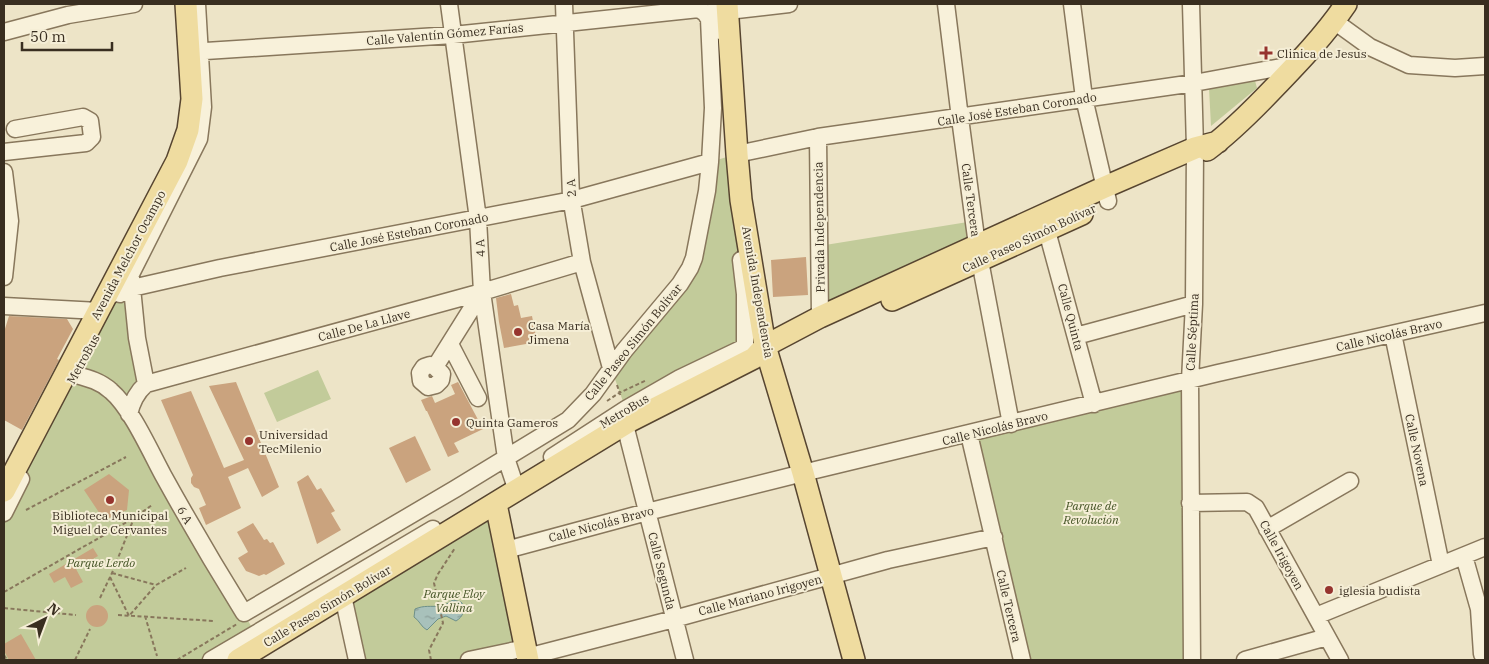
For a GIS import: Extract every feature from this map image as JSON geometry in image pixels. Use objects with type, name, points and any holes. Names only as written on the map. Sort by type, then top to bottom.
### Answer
[{"type":"main road","name":"Avenida Melchor Ocampo","points":[[4,491],[119,287],[177,161],[188,130],[195,51],[186,4]]},
{"type":"main road","name":"Avenida Independencia","points":[[724,6],[741,200],[763,355],[803,474],[854,660]]},
{"type":"main road","name":"Calle Paseo Simón Bolívar","points":[[763,355],[820,317],[1045,223],[1218,142],[1246,117],[1298,64],[1340,12]]},
{"type":"main road","name":"Calle Paseo Simón Bolívar","points":[[238,660],[496,504],[515,486],[625,425],[763,355],[827,330],[978,252]]},
{"type":"main road","points":[[496,504],[527,655]]},
{"type":"street","points":[[4,32],[68,15],[134,4]]},
{"type":"street","points":[[195,51],[197,4]]},
{"type":"street","name":"4 A","points":[[449,4],[478,219],[482,292],[506,458],[515,486]]},
{"type":"street","name":"2 A","points":[[564,4],[572,200],[582,262],[611,368]]},
{"type":"street","points":[[724,6],[789,4]]},
{"type":"street","name":"Calle Tercera","points":[[946,4],[978,252],[1011,424]]},
{"type":"street","points":[[1072,4],[1084,98],[1107,194]]},
{"type":"street","name":"Calle Séptima","points":[[1191,4],[1195,154],[1194,304],[1190,380],[1192,660]]},
{"type":"street","name":"MetroBus","points":[[210,660],[515,486],[626,409],[680,378],[745,347],[745,294],[728,157],[718,54],[724,6]]},
{"type":"street","name":"Calle Valentín Gómez Farías","points":[[195,51],[453,35],[699,10]]},
{"type":"street","name":"Calle Paseo Simón Bolívar","points":[[244,613],[568,420],[593,394],[611,368],[680,284],[690,268],[696,250],[707,191],[710,162],[713,108],[709,19],[705,13],[699,10]]},
{"type":"street","points":[[1340,12],[1370,47],[1409,65],[1456,68],[1485,66]]},
{"type":"street","name":"Calle José Esteban Coronado","points":[[737,154],[818,137],[1194,83],[1298,64]]},
{"type":"street","points":[[4,152],[86,143],[92,137],[90,121],[83,117],[16,130]]},
{"type":"street","name":"Privada Independencia","points":[[818,137],[820,317]]},
{"type":"street","name":"Calle José Esteban Coronado","points":[[4,306],[119,287],[572,200],[710,162]]},
{"type":"street","points":[[4,172],[10,221],[4,277]]},
{"type":"street","name":"Calle Quinta","points":[[1045,223],[1094,404]]},
{"type":"street","name":"Calle De La Llave","points":[[146,384],[482,292],[582,262]]},
{"type":"street","points":[[119,287],[137,338],[146,384],[136,394],[132,402],[130,414]]},
{"type":"street","name":"MetroBus","points":[[4,513],[49,422],[70,373],[119,287]]},
{"type":"street","points":[[435,367],[482,292]]},
{"type":"street","points":[[1076,336],[1194,304]]},
{"type":"street","name":"Calle Nicolás Bravo","points":[[506,550],[647,512],[1190,380],[1485,313]]},
{"type":"street","name":"Calle Novena","points":[[1393,334],[1441,565]]},
{"type":"street","points":[[450,344],[478,398]]},
{"type":"street","name":"6 A","points":[[70,373],[104,385],[130,414],[196,534],[244,613]]},
{"type":"street","name":"Calle Segunda","points":[[625,425],[685,660]]},
{"type":"street","name":"Calle Tercera","points":[[969,434],[1022,660]]},
{"type":"street","points":[[1267,529],[1350,481]]},
{"type":"street","name":"Calle Irigoyen","points":[[1190,503],[1247,502],[1256,508],[1340,660]]},
{"type":"street","name":"Calle Mariano Irigoyen","points":[[527,655],[674,618],[888,560],[994,537]]},
{"type":"street","points":[[1316,616],[1485,548]]},
{"type":"street","points":[[1464,556],[1479,608],[1479,656]]},
{"type":"street","points":[[343,596],[358,660]]},
{"type":"street","points":[[1245,660],[1327,637]]},
{"type":"street","points":[[469,660],[527,655]]},
{"type":"path","points":[[26,510],[126,457]]},
{"type":"path","points":[[4,592],[134,518],[152,505]]},
{"type":"path","points":[[100,598],[134,518]]},
{"type":"path","points":[[431,660],[429,650],[443,623],[434,583],[455,549]]},
{"type":"path","points":[[129,616],[156,585],[186,568]]},
{"type":"path","points":[[112,573],[156,585]]},
{"type":"path","points":[[110,577],[129,616]]},
{"type":"path","points":[[4,608],[76,615]]},
{"type":"path","points":[[118,615],[214,622]]},
{"type":"path","points":[[146,616],[157,656]]},
{"type":"path","points":[[75,660],[90,629]]},
{"type":"path","points":[[4,655],[7,660]]},
{"type":"green space","points":[[1254,77],[1257,88],[1211,126],[1209,88]]},
{"type":"green space","points":[[737,154],[765,346],[630,421],[611,368],[680,284],[710,162]]},
{"type":"green space","points":[[974,221],[977,245],[820,317],[819,246]]},
{"type":"green space","name":"Parque Lerdo","points":[[132,288],[146,384],[133,402],[185,515],[263,646],[238,660],[4,660],[4,491],[107,296]]},
{"type":"green space","points":[[318,370],[331,399],[277,422],[264,393]]},
{"type":"green space","name":"Parque de Revolución","points":[[1190,380],[1196,660],[1022,660],[969,434]]},
{"type":"green space","name":"Parque Eloy Vallina","points":[[496,504],[526,648],[469,660],[357,660],[343,596]]},
{"type":"water","points":[[453,600],[461,602],[464,607],[462,615],[456,621],[446,616],[438,619],[427,630],[414,617],[415,609],[443,606]]},
{"type":"building","points":[[806,257],[808,295],[773,297],[771,260]]},
{"type":"building","name":"Casa María Jimena","points":[[511,294],[514,306],[518,305],[521,318],[532,316],[537,342],[504,348],[496,298]]},
{"type":"building","points":[[9,316],[67,319],[73,329],[22,430],[4,420],[4,332]]},
{"type":"building","points":[[236,382],[279,487],[262,497],[248,468],[228,477],[241,508],[206,525],[199,508],[206,505],[199,489],[191,483],[193,475],[161,400],[191,391],[224,468],[244,460],[209,386]]},
{"type":"building","name":"Quinta Gameros","points":[[458,382],[483,429],[454,443],[459,452],[448,457],[421,400],[432,396],[435,403],[455,394],[451,385]]},
{"type":"building","points":[[415,436],[431,470],[406,483],[389,448]]},
{"type":"building","name":"Biblioteca Municipal Miguel de Cervantes","points":[[109,474],[129,490],[127,510],[104,520],[84,490]]},
{"type":"building","points":[[308,475],[317,490],[321,488],[335,511],[331,513],[341,530],[317,544],[297,482]]},
{"type":"building","points":[[253,523],[264,540],[267,539],[270,543],[273,542],[285,564],[266,575],[259,576],[246,571],[238,558],[248,552],[237,532]]},
{"type":"building","points":[[93,548],[98,556],[76,569],[83,582],[71,588],[65,577],[54,583],[49,574]]},
{"type":"building","points":[[97,605],[105,608],[108,616],[105,624],[97,627],[89,624],[86,616],[89,608]]},
{"type":"building","points":[[21,634],[36,660],[9,660],[4,651],[4,644]]},
{"type":"place","name":"Clinica de Jesus","points":[[1266,53]]},
{"type":"place","name":"Casa María Jimena","points":[[518,332]]},
{"type":"place","name":"Quinta Gameros","points":[[456,422]]},
{"type":"place","name":"Universidad TecMilenio","points":[[249,441]]},
{"type":"place","name":"Biblioteca Municipal Miguel de Cervantes","points":[[110,500]]},
{"type":"place","name":"iglesia budista","points":[[1329,590]]}]
